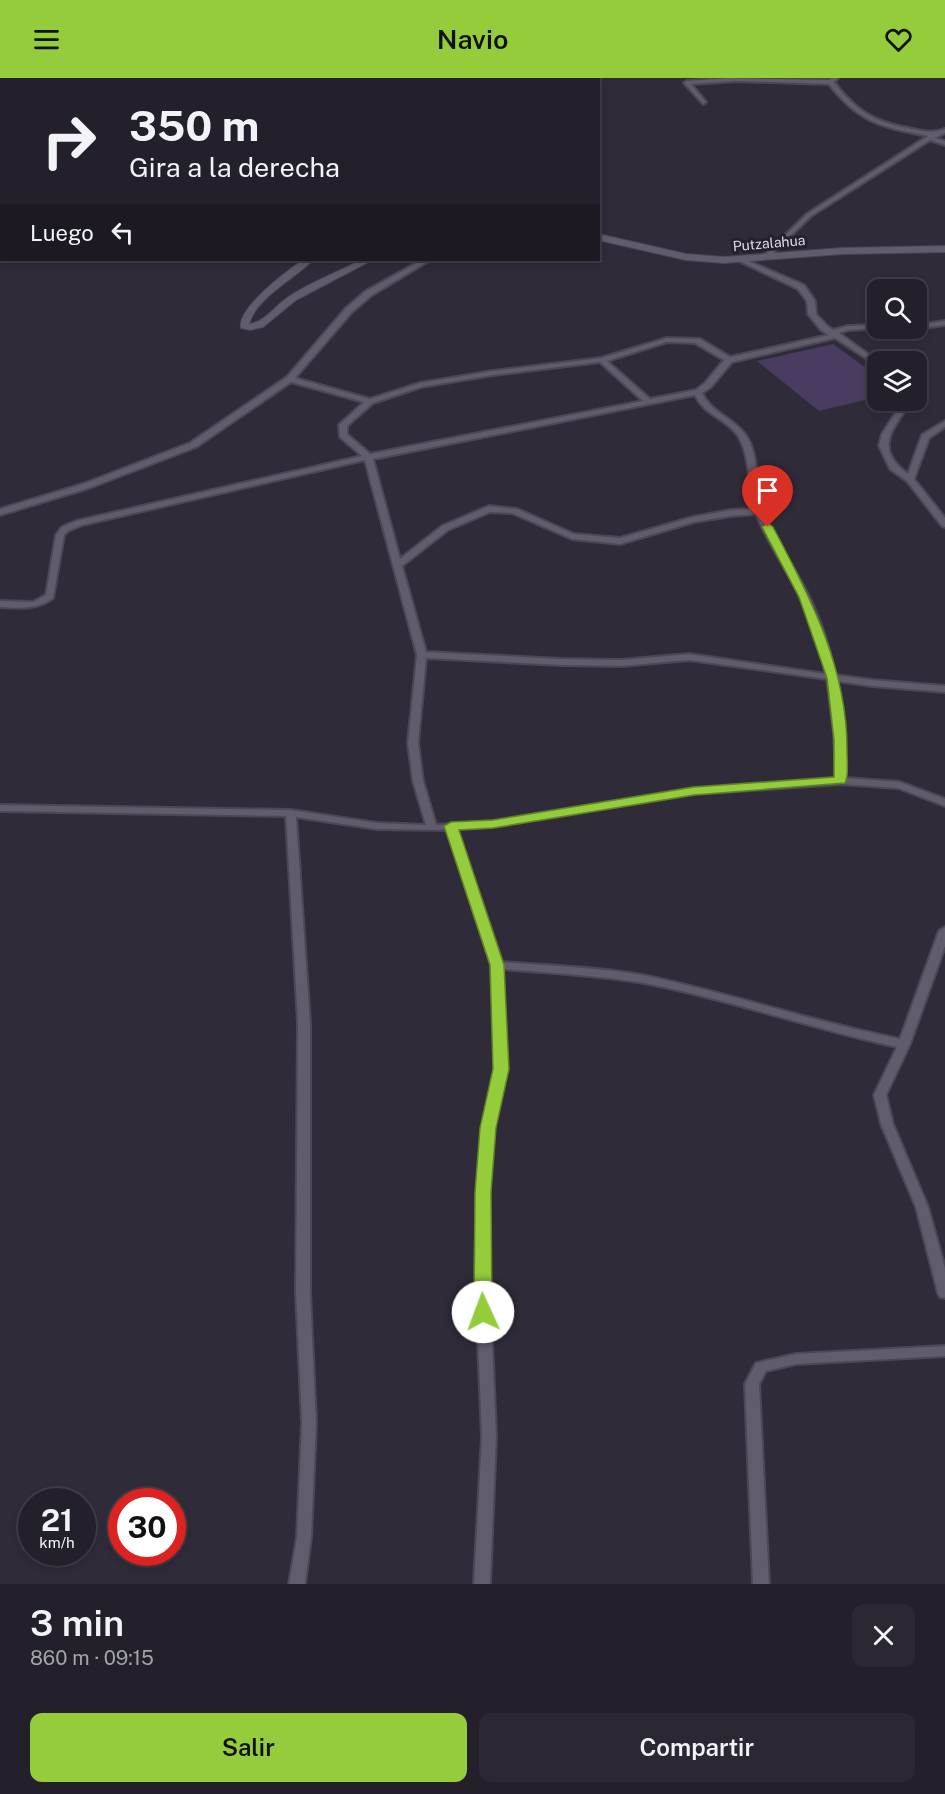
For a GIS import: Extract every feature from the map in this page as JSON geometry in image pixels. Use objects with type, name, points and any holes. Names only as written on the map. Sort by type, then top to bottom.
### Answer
[{"type":"street","points":[[703,102],[687,83],[737,79],[833,80],[864,118],[945,142]]},
{"type":"street","points":[[767,256],[809,215],[931,137],[945,131]]},
{"type":"street","name":"Putzalahua","points":[[600,237],[686,258],[741,260],[852,250],[945,249]]},
{"type":"street","points":[[741,260],[801,287],[811,301],[812,314],[835,336],[867,357]]},
{"type":"street","points":[[307,261],[261,301],[244,321],[245,327],[259,325],[287,302],[365,261]]},
{"type":"street","points":[[0,512],[86,486],[183,449],[230,421],[291,378],[356,304],[396,275],[424,261]]},
{"type":"street","points":[[927,325],[945,323]]},
{"type":"street","points":[[0,604],[26,606],[44,602],[50,596],[60,535],[65,528],[79,523],[368,457],[698,392],[714,381],[719,367],[729,360],[835,336],[836,332],[848,328],[867,327]]},
{"type":"street","points":[[432,828],[418,781],[413,743],[422,655],[368,457],[343,435],[343,425],[370,401],[420,385],[493,373],[602,360],[667,340],[697,341],[729,360]]},
{"type":"street","points":[[602,360],[650,402]]},
{"type":"street","points":[[291,378],[370,401]]},
{"type":"street","points":[[698,392],[702,405]]},
{"type":"street","points":[[672,397],[702,405],[738,430],[744,440],[749,452],[759,511],[805,597],[834,678],[841,740],[840,781]]},
{"type":"street","points":[[901,411],[886,434],[883,446],[893,467],[910,479],[945,524]]},
{"type":"street","points":[[910,479],[925,437],[945,423]]},
{"type":"street","points":[[397,566],[445,528],[489,509],[514,511],[572,536],[620,542],[693,520],[730,513],[759,511]]},
{"type":"street","points":[[422,655],[621,663],[689,657],[834,678],[945,689]]},
{"type":"street","points":[[0,808],[291,813],[377,826],[432,828],[493,824],[694,791],[840,781],[900,785],[945,803]]},
{"type":"street","points":[[291,813],[304,1023],[303,1292],[309,1423],[303,1537],[297,1584]]},
{"type":"street","points":[[451,826],[497,965],[501,1069],[488,1128],[483,1192],[482,1270],[489,1436],[482,1584]]},
{"type":"street","points":[[945,931],[904,1044],[880,1095],[882,1111],[922,1207],[945,1293]]},
{"type":"street","points":[[497,965],[601,974],[665,984],[836,1030],[904,1044]]},
{"type":"street","points":[[761,1584],[752,1384],[761,1367],[796,1359],[945,1351]]},
{"type":"shaded area","points":[[833,344],[867,369],[867,399],[819,411],[757,361]]},
{"type":"route","points":[[483,1312],[483,1192],[488,1128],[501,1069],[497,965],[451,826],[493,824],[694,791],[840,781],[841,740],[834,678],[805,597],[768,527]]}]
